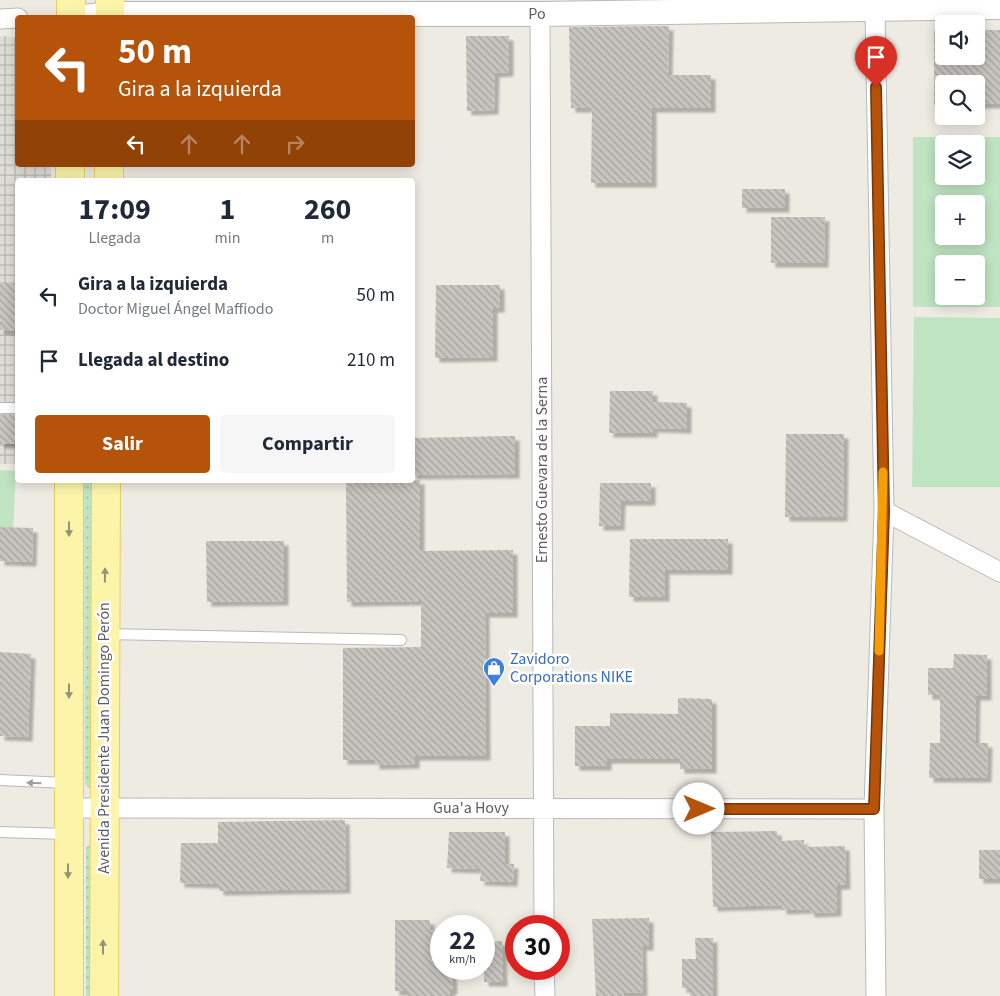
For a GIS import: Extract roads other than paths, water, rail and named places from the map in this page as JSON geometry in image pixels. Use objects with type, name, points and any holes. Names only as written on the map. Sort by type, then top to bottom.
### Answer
[{"type":"main road","points":[[71,0],[71,15]]},
{"type":"main road","points":[[69,483],[68,808],[70,996]]},
{"type":"main road","name":"Avenida Presidente Juan Domingo Perón","points":[[104,996],[103,808],[106,483]]},
{"type":"street","name":"Po","points":[[88,15],[110,10],[540,14],[875,10],[1000,6]]},
{"type":"street","points":[[875,10],[884,511],[874,809],[876,996]]},
{"type":"street","name":"Ernesto Guevara de la Serna","points":[[540,14],[544,915]]},
{"type":"street","points":[[0,19],[15,18]]},
{"type":"street","points":[[884,511],[1000,572]]},
{"type":"street","name":"Gua'a Hovy","points":[[68,808],[874,809]]},
{"type":"street","points":[[544,980],[545,996]]},
{"type":"lane","points":[[0,408],[15,408]]},
{"type":"lane","points":[[104,634],[401,640]]},
{"type":"lane","points":[[0,780],[68,808]]},
{"type":"lane","points":[[0,832],[68,808]]},
{"type":"place","name":"Zavidoro Corporations NIKE","points":[[494,687]]}]
